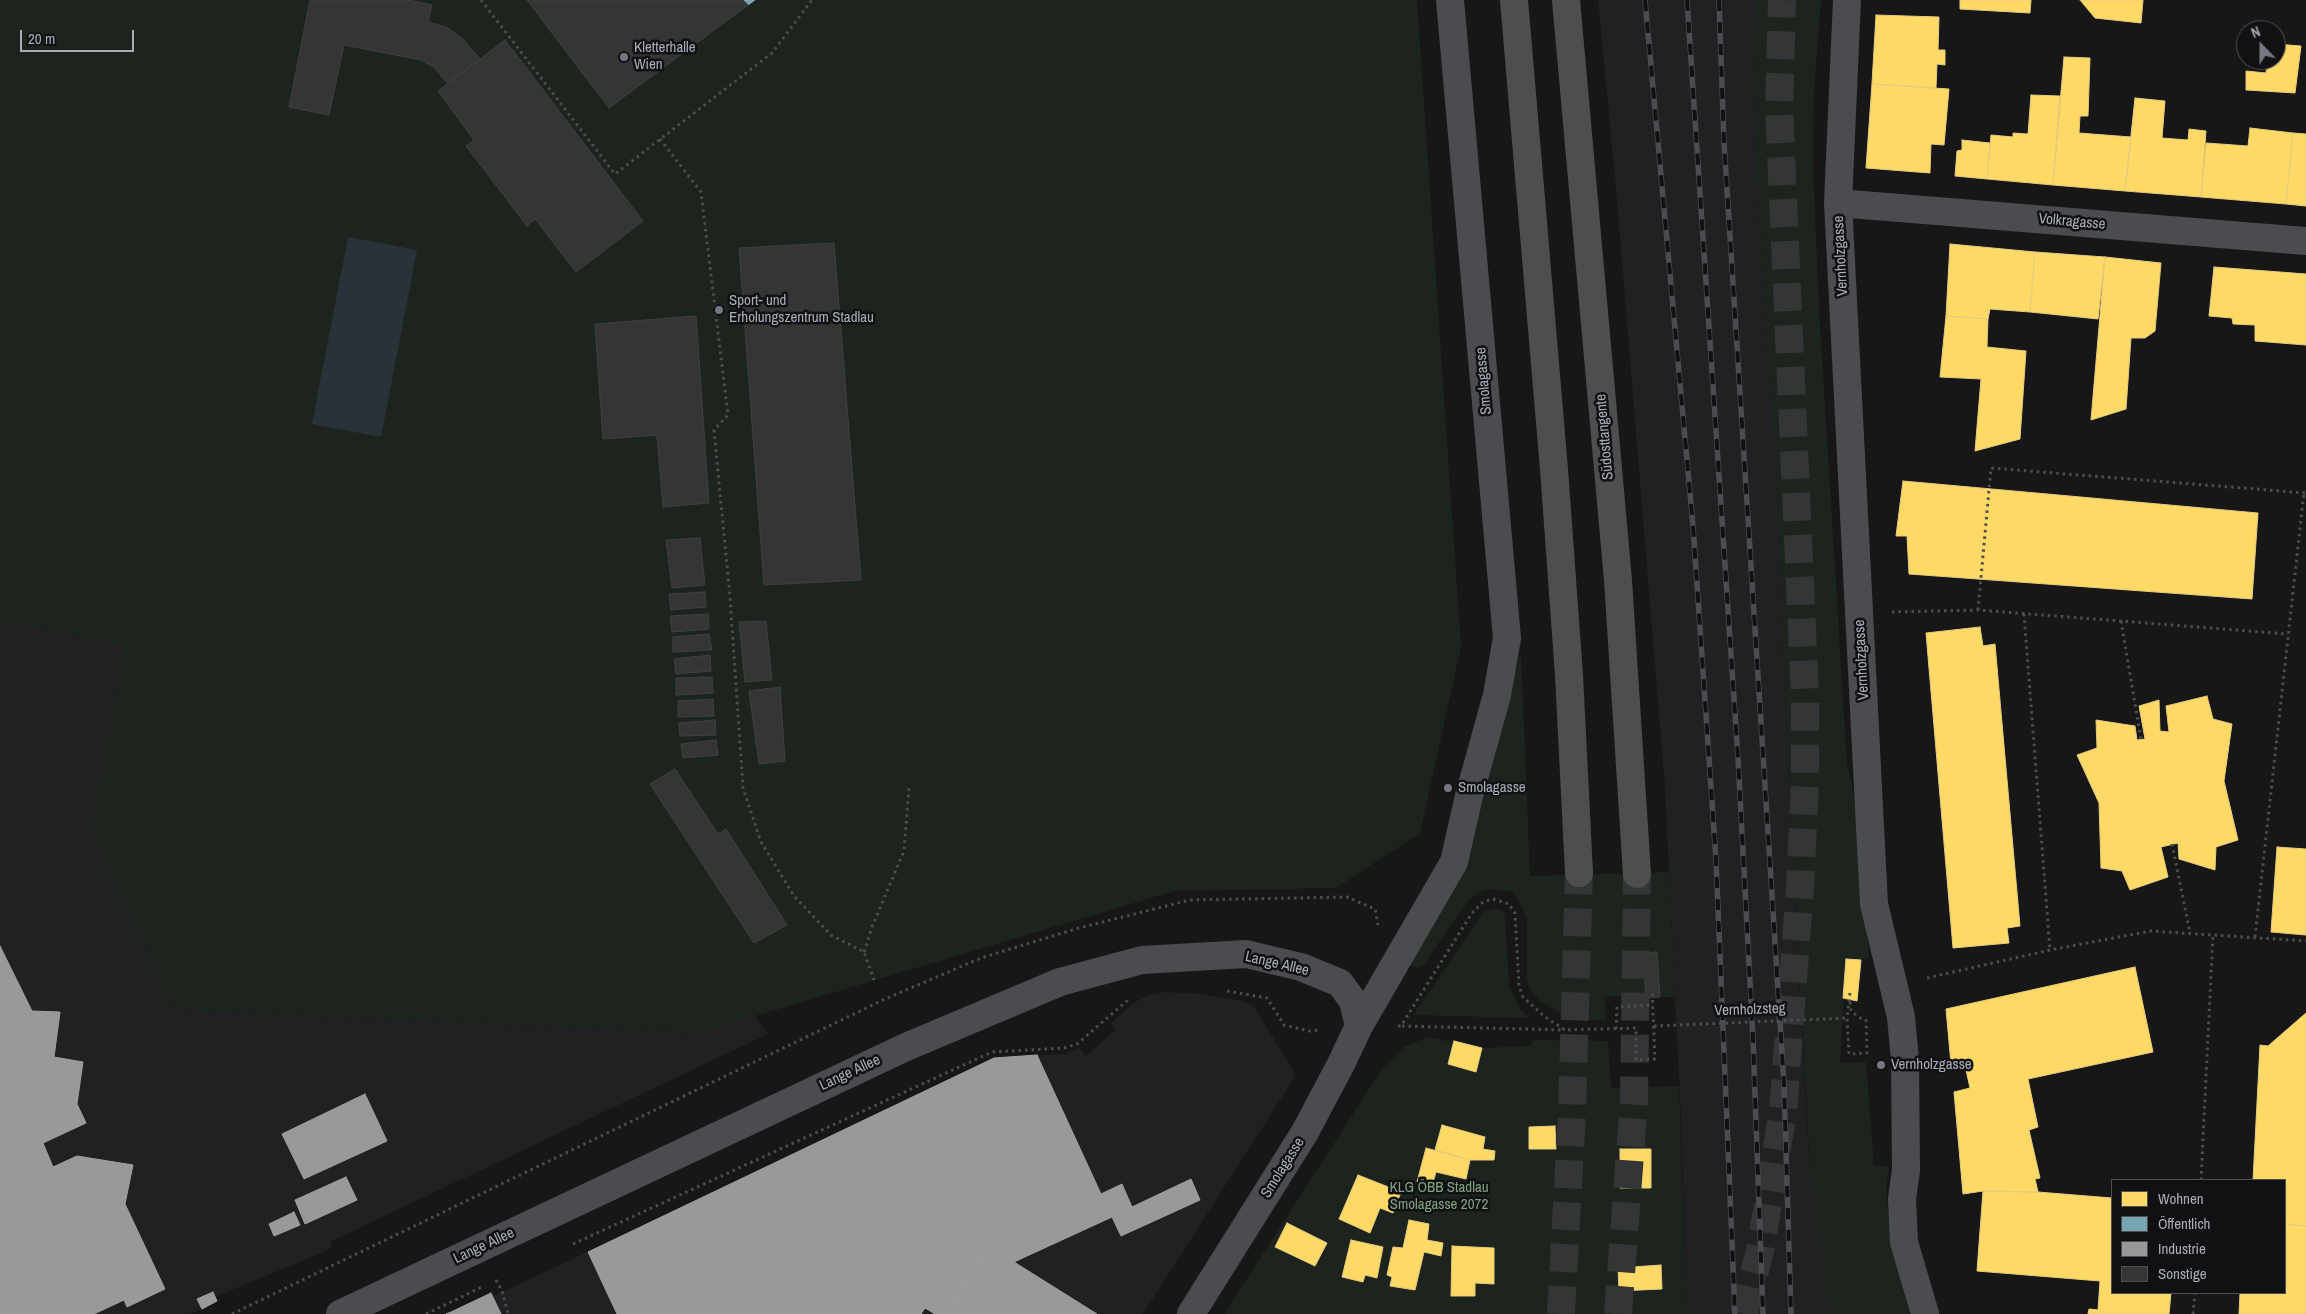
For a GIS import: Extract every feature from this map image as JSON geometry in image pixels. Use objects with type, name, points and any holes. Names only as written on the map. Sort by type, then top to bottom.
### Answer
[{"type":"highway","points":[[1514,0],[1554,469],[1579,874]]},
{"type":"highway","name":"Südosttangente","points":[[1566,0],[1618,580],[1637,874]]},
{"type":"street","name":"Smolagasse","points":[[1191,1314],[1305,1132],[1342,1064],[1359,1026],[1454,862],[1469,796],[1498,695],[1507,638],[1450,0]]},
{"type":"street","name":"Vernholzgasse","points":[[1847,0],[1838,203],[1874,904],[1901,1017],[1904,1051],[1906,1170],[1902,1199],[1904,1242],[1925,1314]]},
{"type":"street","name":"Volkragasse","points":[[1838,203],[2306,241]]},
{"type":"street","name":"Lange Allee","points":[[340,1314],[906,1047],[1060,982],[1142,960],[1246,954],[1301,967],[1340,983],[1353,1001],[1359,1026]]},
{"type":"path","points":[[481,0],[615,174],[772,53],[812,0]]},
{"type":"path","points":[[660,139],[701,192],[728,415],[714,430],[730,598],[743,788],[761,842],[794,896],[831,935],[864,952]]},
{"type":"path","points":[[1978,610],[1991,468],[2305,492],[2255,937]]},
{"type":"path","points":[[1887,612],[1978,610],[2288,634]]},
{"type":"path","points":[[2024,614],[2050,950]]},
{"type":"path","points":[[2121,621],[2141,739]]},
{"type":"path","points":[[874,980],[864,952],[872,927],[904,852],[909,787]]},
{"type":"path","points":[[2172,844],[2190,933]]},
{"type":"path","points":[[1401,1026],[1472,913],[1483,902],[1493,899],[1509,904],[1515,913],[1519,986],[1523,997],[1546,1017],[1565,1030]]},
{"type":"path","points":[[1918,980],[2050,950],[2151,931],[2306,941]]},
{"type":"path","points":[[2201,1179],[2212,934]]},
{"type":"path","points":[[1218,990],[1267,998],[1284,1025],[1309,1031]]},
{"type":"path","points":[[1359,1026],[1565,1030],[1616,1029],[1636,1028],[1636,1060],[1655,1059],[1655,1036],[1652,990],[1653,1006],[1616,1007],[1616,1029]]},
{"type":"path","points":[[1864,1021],[1851,1011],[1850,994],[1847,1018],[1849,1054],[1867,1053],[1865,1027]]},
{"type":"path","points":[[565,1248],[992,1052],[1064,1048],[1077,1044],[1134,996]]},
{"type":"path","name":"Vernholzsteg","points":[[1654,1026],[1847,1018]]},
{"type":"path","points":[[426,1314],[504,1276]]},
{"type":"path","points":[[496,1280],[502,1292],[508,1314]]},
{"type":"path","points":[[2193,1314],[2195,1294]]},
{"type":"shaded area","points":[[1598,0],[1756,0],[1753,47],[1756,167],[1779,525],[1788,767],[1807,1128],[1810,1172],[1830,1314],[1687,1314],[1681,1119],[1665,788],[1616,188]]},
{"type":"shaded area","points":[[348,237],[417,250],[381,437],[312,424]]},
{"type":"shaded area","points":[[0,621],[126,646],[90,828],[176,1010],[698,1033],[754,1015],[768,1034],[338,1238],[330,1242],[332,1247],[319,1254],[222,1294],[216,1297],[217,1301],[191,1314],[0,1314]]},
{"type":"shaded area","points":[[1164,992],[1200,994],[1243,1001],[1253,1005],[1296,1075],[1143,1314],[446,1314],[491,1293],[493,1296],[558,1266],[994,1058],[1065,1054],[1079,1048],[1086,1056],[1115,1030],[1111,1023],[1132,1004],[1146,996]]},
{"type":"green space","name":"Sport- und Erholungszentrum Stadlau","points":[[0,0],[1417,0],[1461,647],[1420,833],[1336,888],[1174,891],[698,1033],[176,1010],[90,828],[126,646],[0,621]]},
{"type":"green space","points":[[1756,0],[1821,0],[1814,90],[1813,167],[1819,308],[1847,764],[1856,804],[1869,956],[1861,960],[1846,959],[1840,1063],[1866,1062],[1874,1166],[1889,1166],[1886,1190],[1890,1226],[1909,1314],[1830,1314],[1810,1172],[1788,767],[1779,525],[1756,167],[1753,47]]},
{"type":"green space","points":[[1521,651],[1530,876],[1669,872],[1675,997],[1660,997],[1657,953],[1643,954],[1646,994],[1605,997],[1606,1021],[1569,1019],[1539,1000],[1531,991],[1527,982],[1527,920],[1520,902],[1512,892],[1490,889],[1478,893],[1467,902],[1424,964],[1418,968],[1413,967],[1406,960],[1466,859]]},
{"type":"green space","points":[[1494,908],[1502,910],[1505,915],[1509,987],[1522,1012],[1531,1018],[1413,1015],[1484,912]]},
{"type":"green space","name":"KLG ÖBB Stadlau Smolagasse 2072","points":[[1427,1037],[1482,1048],[1531,1046],[1532,1040],[1608,1041],[1611,1088],[1679,1086],[1687,1314],[1224,1314],[1382,1069],[1404,1047]]},
{"type":"building: Wohnen","points":[[1960,0],[2031,0],[2030,13],[1960,9]]},
{"type":"building: Wohnen","points":[[2080,0],[2143,0],[2141,23],[2095,18]]},
{"type":"building: Wohnen","points":[[1876,15],[1939,17],[1938,50],[1945,50],[1945,65],[1937,64],[1936,88],[1872,84]]},
{"type":"building: Wohnen","points":[[2286,45],[2301,46],[2295,93],[2246,90],[2246,71],[2266,73],[2266,70],[2286,70]]},
{"type":"building: Wohnen","points":[[2064,57],[2090,58],[2088,116],[2080,116],[2079,133],[2131,137],[2125,191],[2053,185]]},
{"type":"building: Wohnen","points":[[1872,84],[1949,89],[1944,145],[1931,144],[1930,173],[1866,168]]},
{"type":"building: Wohnen","points":[[2031,95],[2060,96],[2053,185],[1987,179],[1991,135],[2013,137],[2013,133],[2028,134]]},
{"type":"building: Wohnen","points":[[2135,98],[2165,101],[2162,138],[2188,140],[2189,129],[2206,131],[2201,197],[2125,191]]},
{"type":"building: Wohnen","points":[[2250,128],[2293,133],[2286,204],[2201,197],[2206,143],[2248,146]]},
{"type":"building: Wohnen","points":[[2293,133],[2306,134],[2306,206],[2286,204]]},
{"type":"building: Wohnen","points":[[1962,140],[1990,143],[1987,179],[1955,176],[1957,151],[1962,150]]},
{"type":"building: Wohnen","points":[[1950,244],[2035,252],[2030,312],[1990,309],[1988,319],[1946,316]]},
{"type":"building: Wohnen","points":[[2035,252],[2105,257],[2098,319],[2030,312]]},
{"type":"building: Wohnen","points":[[2105,257],[2161,263],[2155,331],[2145,338],[2131,338],[2126,409],[2091,420]]},
{"type":"building: Wohnen","points":[[2214,267],[2306,274],[2306,345],[2255,341],[2255,325],[2233,324],[2232,318],[2209,316]]},
{"type":"building: Wohnen","points":[[1946,316],[1988,319],[1987,347],[2026,351],[2020,439],[1975,451],[1981,379],[1940,377]]},
{"type":"building: Wohnen","points":[[1903,481],[2258,513],[2252,599],[1909,574],[1907,536],[1896,536]]},
{"type":"building: Wohnen","points":[[1980,627],[1983,646],[1995,644],[2020,926],[2007,928],[2009,943],[1953,948],[1926,633]]},
{"type":"building: Wohnen","points":[[2207,696],[2213,719],[2232,724],[2224,781],[2238,840],[2216,847],[2215,870],[2179,859],[2178,843],[2161,847],[2168,877],[2130,890],[2122,871],[2101,868],[2099,803],[2077,755],[2097,748],[2096,720],[2135,726],[2137,740],[2145,739],[2139,706],[2159,700],[2160,731],[2169,732],[2166,706]]},
{"type":"building: Wohnen","points":[[2277,847],[2306,849],[2306,935],[2271,932]]},
{"type":"building: Wohnen","points":[[1846,959],[1861,960],[1857,1001],[1843,998]]},
{"type":"building: Wohnen","points":[[2135,967],[2153,1052],[2028,1079],[2038,1127],[2029,1130],[2040,1178],[2035,1179],[2038,1192],[1983,1191],[1963,1194],[1954,1092],[1970,1088],[1964,1061],[1951,1064],[1946,1009]]},
{"type":"building: Wohnen","points":[[2306,1013],[2306,1226],[2286,1224],[2286,1179],[2253,1179],[2260,1045],[2268,1046]]},
{"type":"building: Wohnen","points":[[1454,1041],[1482,1048],[1476,1072],[1448,1064]]},
{"type":"building: Wohnen","points":[[1442,1125],[1485,1137],[1483,1149],[1495,1151],[1494,1160],[1470,1160],[1435,1150]]},
{"type":"building: Wohnen","points":[[1555,1126],[1556,1149],[1529,1149],[1529,1127]]},
{"type":"building: Wohnen","points":[[1426,1148],[1470,1160],[1466,1179],[1436,1172],[1432,1186],[1417,1182]]},
{"type":"building: Wohnen","points":[[1620,1149],[1651,1149],[1651,1188],[1620,1188]]},
{"type":"building: Wohnen","points":[[1358,1175],[1401,1192],[1393,1213],[1380,1208],[1370,1233],[1339,1219]]},
{"type":"building: Wohnen","points":[[1983,1191],[2038,1192],[2111,1198],[2111,1294],[2171,1294],[2169,1314],[2088,1314],[2089,1309],[2098,1310],[2100,1281],[1977,1271]]},
{"type":"building: Wohnen","points":[[1409,1220],[1429,1224],[1427,1240],[1443,1243],[1441,1256],[1424,1252],[1415,1290],[1390,1286],[1392,1277],[1387,1275],[1393,1247],[1403,1248]]},
{"type":"building: Wohnen","points":[[1287,1223],[1327,1243],[1315,1266],[1275,1247]]},
{"type":"building: Wohnen","points":[[2286,1224],[2306,1226],[2306,1314],[2239,1314],[2240,1294],[2286,1294]]},
{"type":"building: Wohnen","points":[[1351,1240],[1383,1247],[1377,1278],[1365,1275],[1363,1282],[1342,1277]]},
{"type":"building: Wohnen","points":[[1452,1246],[1494,1248],[1494,1284],[1475,1283],[1475,1296],[1451,1296]]},
{"type":"building: Wohnen","points":[[1661,1265],[1662,1289],[1619,1291],[1618,1268]]},
{"type":"building: Öffentlich","points":[[743,0],[755,0],[748,5]]},
{"type":"building: Industrie","points":[[0,946],[32,1011],[60,1012],[54,1057],[83,1062],[77,1104],[86,1123],[43,1143],[53,1167],[77,1156],[133,1165],[125,1204],[165,1289],[127,1307],[124,1300],[94,1314],[0,1314]]},
{"type":"building: Industrie","points":[[1037,1055],[1101,1194],[1122,1184],[1132,1207],[1191,1179],[1200,1200],[1121,1236],[1112,1217],[1014,1262],[989,1246],[946,1314],[935,1314],[925,1308],[921,1314],[617,1314],[588,1252],[994,1058]]},
{"type":"building: Industrie","points":[[365,1094],[387,1141],[304,1179],[282,1134]]},
{"type":"building: Industrie","points":[[346,1177],[357,1200],[305,1224],[295,1200]]},
{"type":"building: Industrie","points":[[294,1212],[300,1225],[274,1236],[269,1224]]},
{"type":"building: Industrie","points":[[989,1246],[1014,1262],[1097,1314],[946,1314]]},
{"type":"building: Industrie","points":[[213,1292],[217,1301],[202,1309],[197,1299]]},
{"type":"building: Industrie","points":[[491,1293],[501,1314],[446,1314],[451,1312]]},
{"type":"building: Sonstige","points":[[310,0],[409,0],[432,5],[428,22],[446,27],[463,39],[480,59],[447,83],[434,67],[421,60],[344,45],[329,115],[289,107]]},
{"type":"building: Sonstige","name":"Kletterhalle Wien","points":[[527,0],[743,0],[748,5],[609,108]]},
{"type":"building: Sonstige","points":[[505,40],[643,221],[576,272],[535,219],[527,226],[466,146],[474,140],[438,91]]},
{"type":"building: Sonstige","points":[[834,243],[861,580],[764,585],[739,248]]},
{"type":"building: Sonstige","points":[[696,316],[709,503],[663,507],[657,435],[603,439],[595,324]]},
{"type":"building: Sonstige","points":[[700,538],[705,585],[672,588],[666,540]]},
{"type":"building: Sonstige","points":[[705,592],[706,607],[671,610],[669,594]]},
{"type":"building: Sonstige","points":[[708,614],[709,629],[672,632],[670,616]]},
{"type":"building: Sonstige","points":[[766,621],[772,680],[745,682],[739,622]]},
{"type":"building: Sonstige","points":[[709,634],[712,650],[673,652],[673,637]]},
{"type":"building: Sonstige","points":[[710,655],[711,671],[676,674],[674,659]]},
{"type":"building: Sonstige","points":[[712,677],[713,693],[676,695],[676,678]]},
{"type":"building: Sonstige","points":[[780,687],[785,761],[759,764],[749,691]]},
{"type":"building: Sonstige","points":[[713,699],[714,716],[678,717],[678,701]]},
{"type":"building: Sonstige","points":[[715,720],[716,735],[680,736],[679,723]]},
{"type":"building: Sonstige","points":[[716,740],[718,755],[683,758],[681,744]]},
{"type":"building: Sonstige","points":[[675,769],[718,834],[726,829],[787,925],[754,943],[650,784]]},
{"type":"building: Sonstige","points":[[1657,952],[1660,997],[1646,998],[1643,953]]},
{"type":"tunnel","points":[[1744,1314],[1761,1247],[1783,1111],[1800,888],[1805,784],[1805,697],[1779,108],[1782,0]]},
{"type":"tunnel","points":[[1561,1314],[1572,1113],[1579,873]]},
{"type":"tunnel","points":[[1618,1314],[1634,1101],[1637,874]]},
{"type":"railway","points":[[1645,0],[1693,526],[1716,860],[1735,1314]]},
{"type":"railway","points":[[1687,0],[1738,758],[1753,1039],[1763,1314]]},
{"type":"railway","points":[[1719,0],[1724,142],[1784,1084],[1791,1314]]},
{"type":"place","name":"Kletterhalle Wien","points":[[624,57]]},
{"type":"place","name":"Sport- und Erholungszentrum Stadlau","points":[[719,310]]},
{"type":"place","name":"Smolagasse","points":[[1448,788]]},
{"type":"place","name":"Vernholzgasse","points":[[1881,1065]]}]
